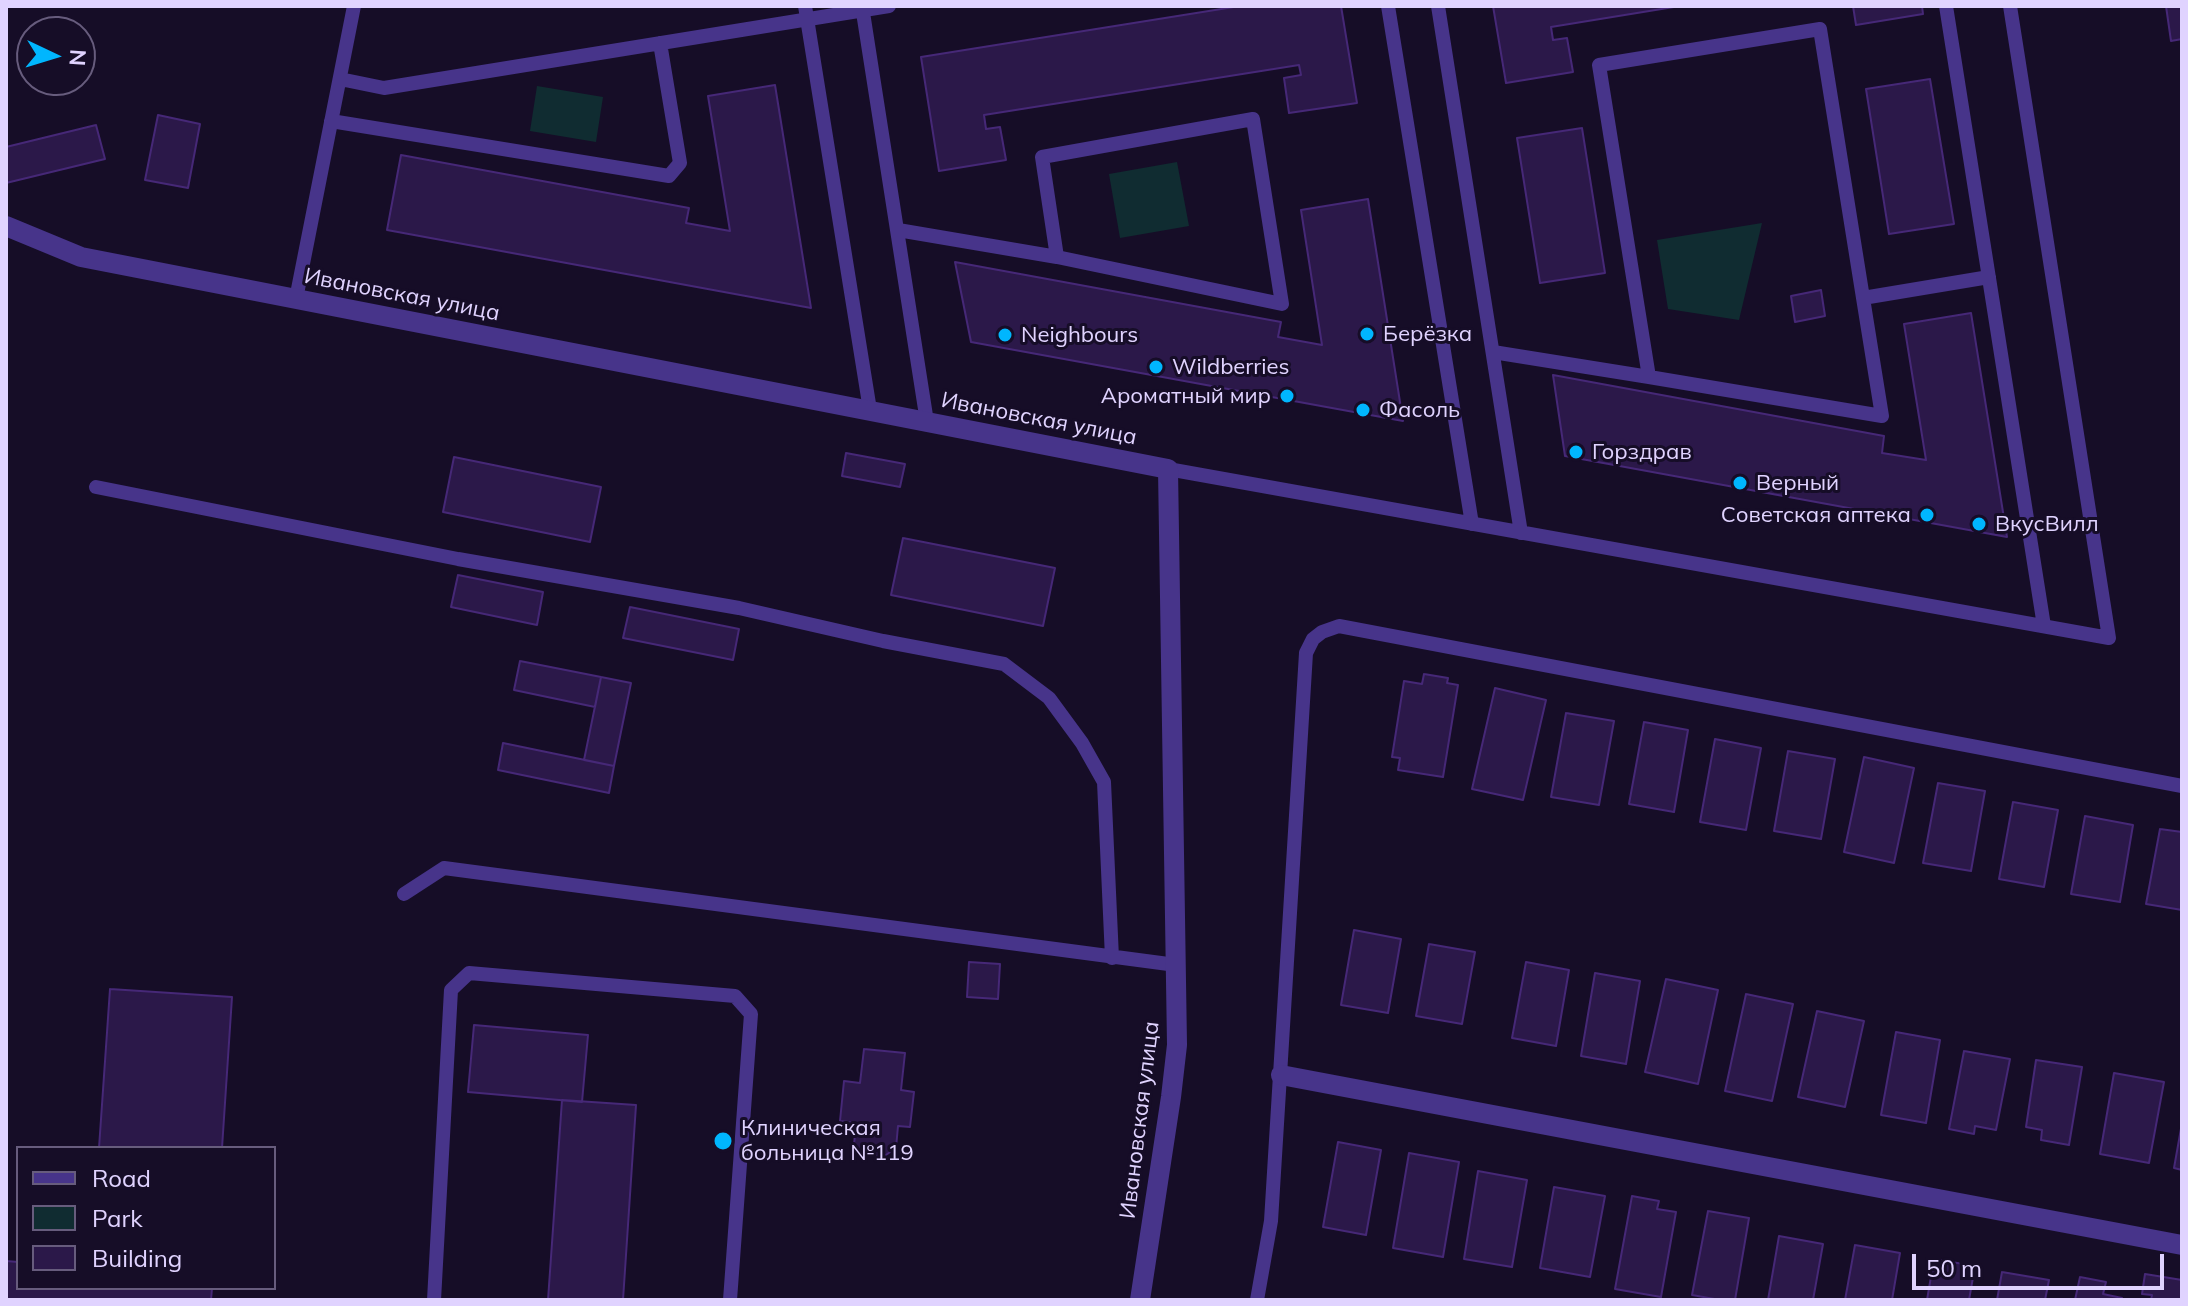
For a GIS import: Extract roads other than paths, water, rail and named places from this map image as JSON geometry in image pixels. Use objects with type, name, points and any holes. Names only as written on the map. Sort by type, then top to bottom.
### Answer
[{"type":"street","name":"Ивановская улица","points":[[6,226],[81,257],[1168,469],[1177,1045],[1140,1300]]},
{"type":"street","points":[[1281,1075],[2182,1245]]},
{"type":"lane","points":[[296,299],[354,6]]},
{"type":"lane","points":[[340,79],[384,88],[660,43],[806,13],[889,6]]},
{"type":"lane","points":[[1388,6],[1472,524]]},
{"type":"lane","points":[[1438,6],[1521,533]]},
{"type":"lane","points":[[1946,6],[2044,626]]},
{"type":"lane","points":[[1168,469],[2109,638],[2010,6]]},
{"type":"lane","points":[[863,8],[927,422]]},
{"type":"lane","points":[[806,13],[870,410]]},
{"type":"lane","points":[[1493,352],[1882,416],[1820,29],[1599,65],[1649,377]]},
{"type":"lane","points":[[331,121],[669,176],[680,163],[660,43]]},
{"type":"lane","points":[[898,230],[1057,257],[1282,304],[1253,119],[1042,157],[1057,257]]},
{"type":"lane","points":[[1863,298],[1989,277]]},
{"type":"lane","points":[[96,487],[458,559],[739,608],[883,641],[1004,664],[1049,698],[1082,743],[1104,782],[1112,958]]},
{"type":"lane","points":[[1257,1300],[1271,1221],[1306,653],[1313,639],[1322,632],[1339,626],[2182,786]]},
{"type":"lane","points":[[404,894],[444,868],[1176,965]]},
{"type":"lane","points":[[434,1300],[451,990],[469,973],[735,996],[751,1014],[730,1300]]},
{"type":"place","name":"Берёзка","points":[[1367,334]]},
{"type":"place","name":"Neighbours","points":[[1005,335]]},
{"type":"place","name":"Wildberries","points":[[1156,367]]},
{"type":"place","name":"Ароматный мир","points":[[1287,396]]},
{"type":"place","name":"Фасоль","points":[[1363,410]]},
{"type":"place","name":"Горздрав","points":[[1576,452]]},
{"type":"place","name":"Верный","points":[[1740,483]]},
{"type":"place","name":"Советская аптека","points":[[1927,515]]},
{"type":"place","name":"ВкусВилл","points":[[1979,524]]},
{"type":"place","name":"Клиническая больница №119","points":[[723,1141]]}]
